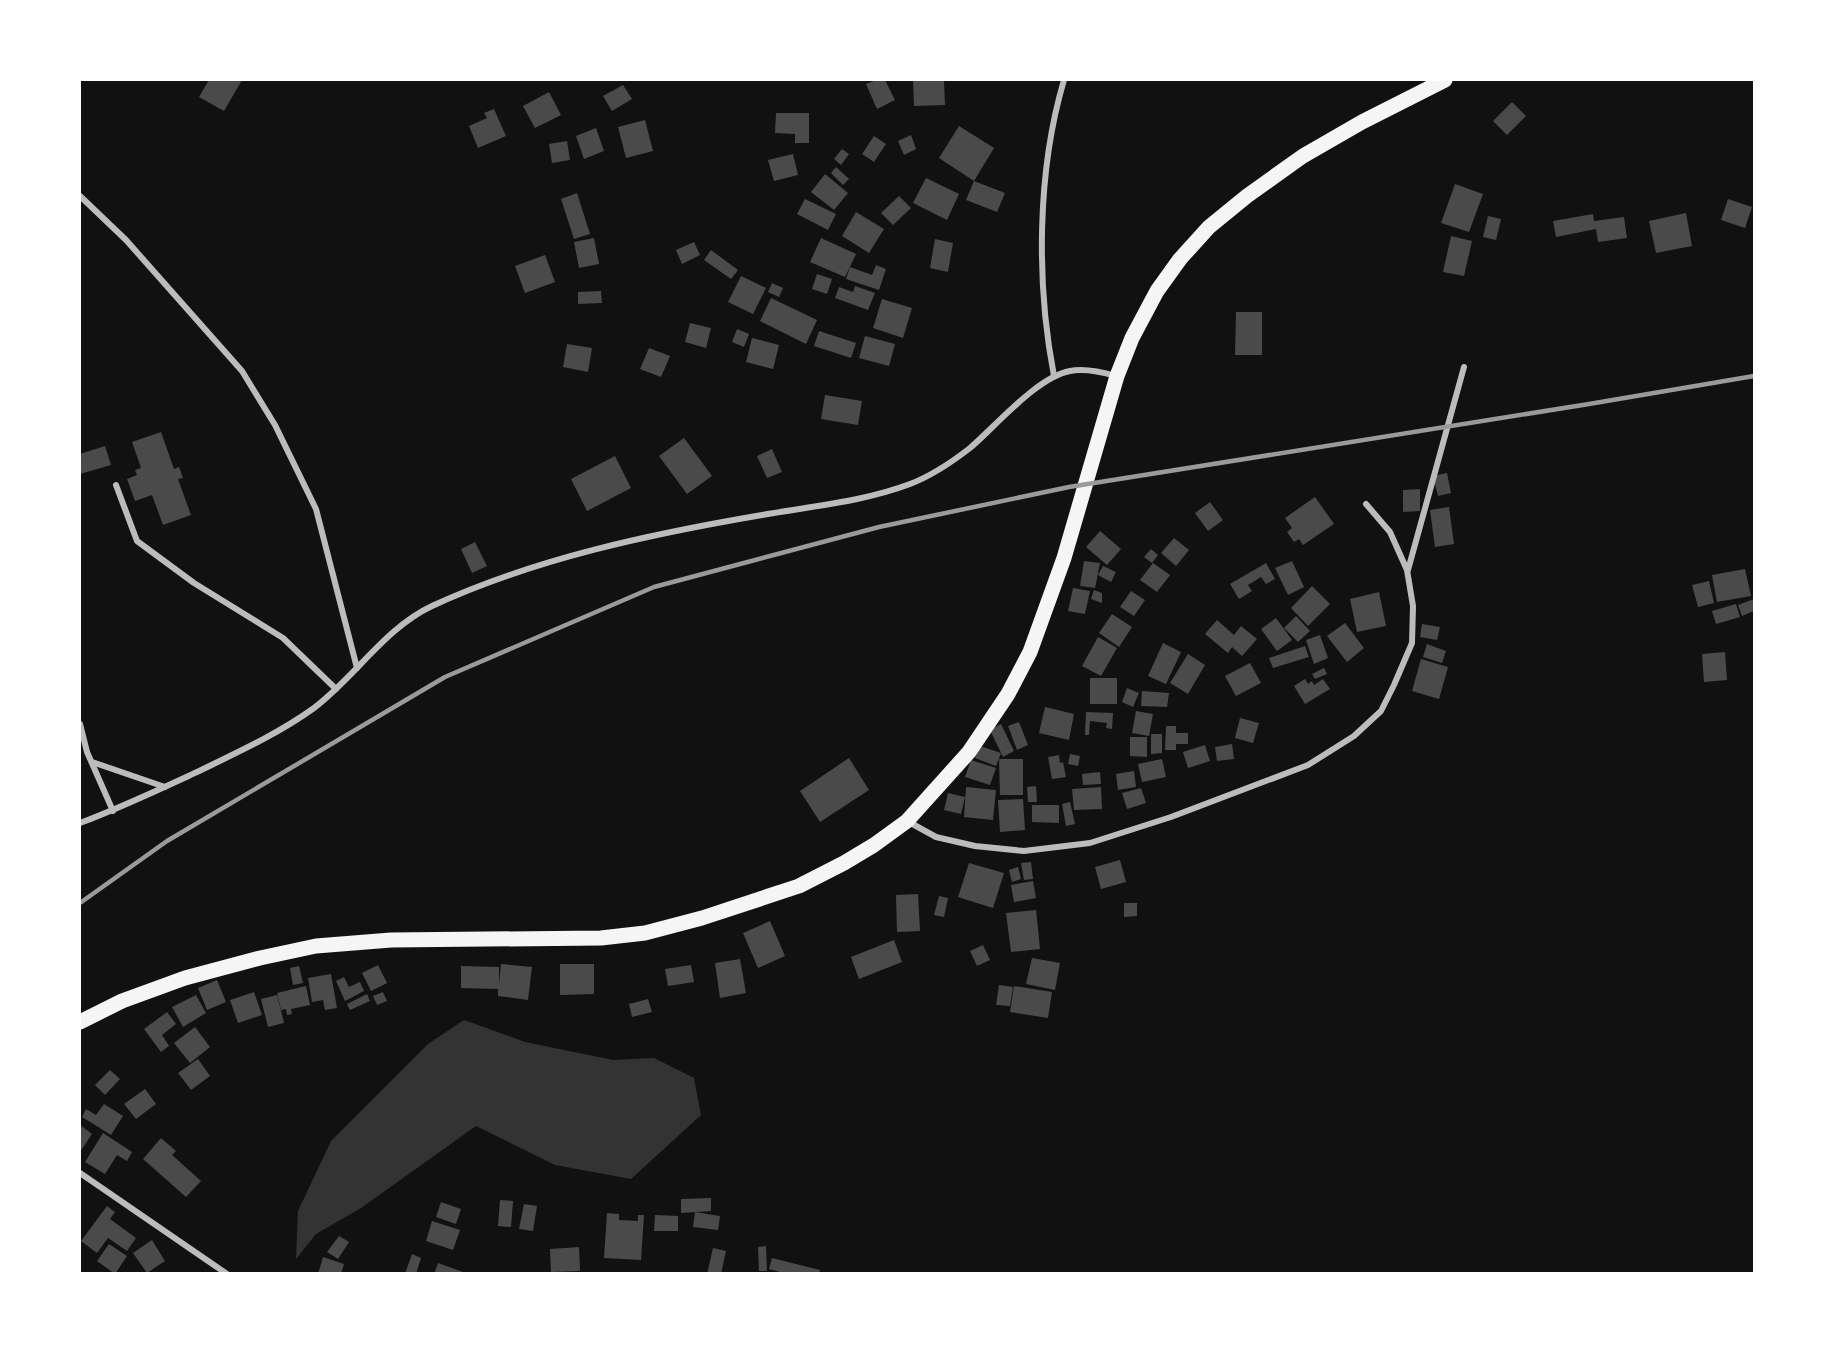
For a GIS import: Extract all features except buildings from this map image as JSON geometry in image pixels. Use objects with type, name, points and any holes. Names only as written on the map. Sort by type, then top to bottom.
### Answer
[{"type":"main road","points":[[80,1022],[122,1001],[185,978],[316,946],[391,940],[601,938],[645,933],[702,918],[799,886],[864,851],[907,821],[969,752],[1008,694],[1030,652],[1065,558],[1117,376],[1132,338],[1156,291],[1180,259],[1209,226],[1303,156],[1362,122],[1445,80]]},
{"type":"street","points":[[1054,376],[1047,340],[1043,247],[1047,160],[1054,113],[1064,80]]},
{"type":"street","points":[[80,196],[126,240],[242,371],[275,425],[316,509],[357,668]]},
{"type":"street","points":[[1407,570],[1464,367]]},
{"type":"street","points":[[80,823],[113,811],[165,787],[273,733],[313,708],[336,689],[378,646],[416,615],[431,606],[494,581],[568,557],[762,515],[873,496],[912,483],[933,473],[962,454],[1031,393],[1054,376],[1072,370],[1097,371],[1117,376]]},
{"type":"street","points":[[116,485],[136,541],[194,583],[284,638],[336,689]]},
{"type":"street","points":[[907,821],[936,837],[975,846],[1024,851],[1090,843],[1171,817],[1308,765],[1354,736],[1381,711],[1412,643],[1413,606],[1407,570],[1390,531],[1366,504]]},
{"type":"street","points":[[80,724],[87,752],[113,811]]},
{"type":"street","points":[[92,762],[165,787]]},
{"type":"street","points":[[80,1173],[227,1274]]},
{"type":"shaded area","points":[[464,1020],[525,1042],[613,1060],[654,1058],[694,1078],[701,1115],[631,1179],[555,1165],[476,1126],[361,1208],[316,1234],[296,1259],[298,1211],[331,1141],[428,1044]]},
{"type":"railway","points":[[80,903],[167,841],[445,677],[654,587],[879,527],[1069,487],[1754,376]]}]
